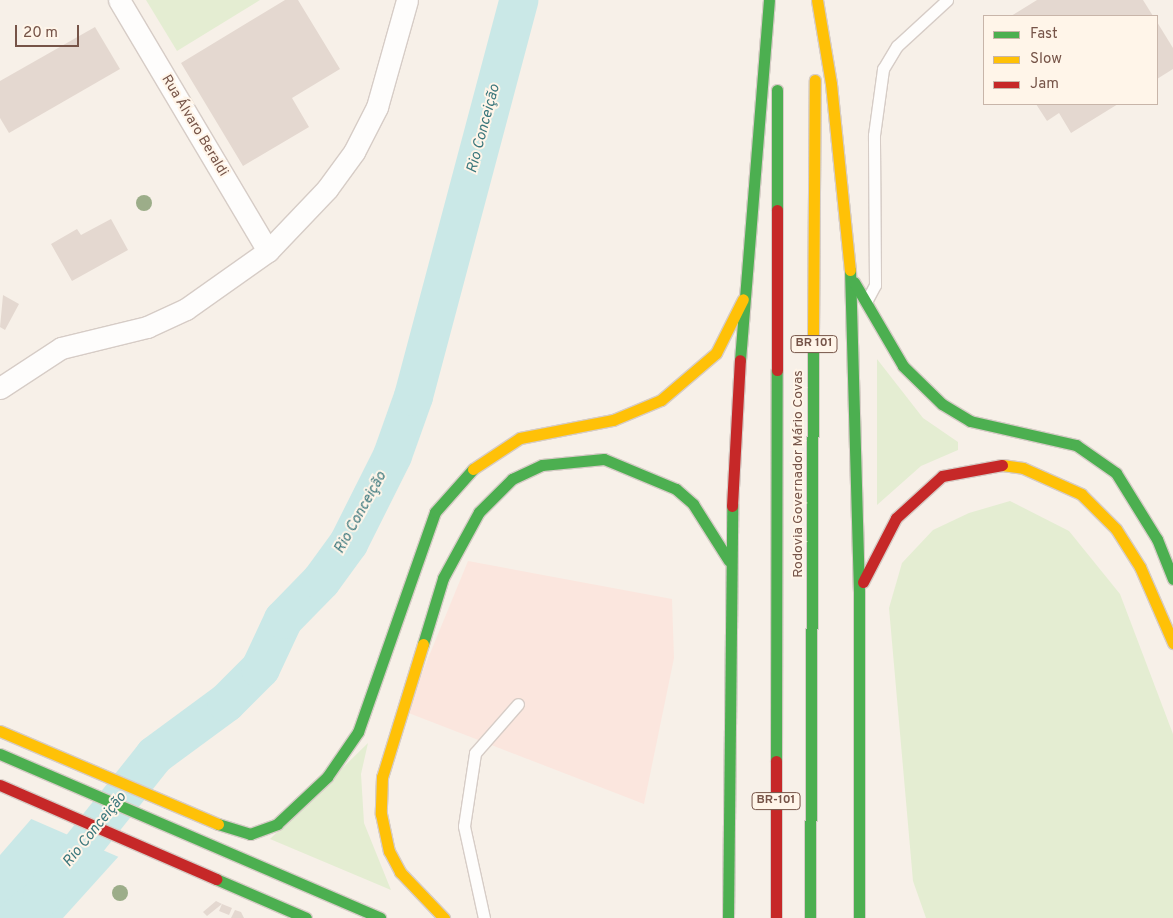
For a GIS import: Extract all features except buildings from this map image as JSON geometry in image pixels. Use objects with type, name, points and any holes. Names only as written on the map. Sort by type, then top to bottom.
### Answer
[{"type":"main road","points":[[728,918],[729,561],[744,298],[769,0]]},
{"type":"main road","name":"Rodovia Governador Mário Covas","points":[[776,918],[777,0]]},
{"type":"main road","points":[[816,0],[831,84],[851,276],[859,591],[859,918]]},
{"type":"main road","name":"Rodovia Governador Mário Covas","points":[[810,918],[816,0]]},
{"type":"main road","points":[[851,276],[865,304],[902,366],[942,404],[970,421],[1076,446],[1116,473],[1157,539],[1173,579]]},
{"type":"main road","points":[[0,731],[185,810],[250,834],[277,824],[299,807],[358,732],[411,570],[435,512],[462,478],[493,452],[520,438],[613,420],[662,400],[716,353],[744,298]]},
{"type":"main road","points":[[444,918],[400,872],[389,851],[381,814],[382,777],[443,578],[479,512],[512,480],[542,465],[570,458],[604,459],[676,489],[693,504],[729,561]]},
{"type":"main road","points":[[859,591],[880,542],[896,518],[936,480],[963,470],[1015,467],[1081,494],[1116,529],[1140,567],[1173,644]]},
{"type":"main road","points":[[0,754],[380,918]]},
{"type":"main road","points":[[4,787],[306,918]]},
{"type":"street","name":"Rua Álvaro Beraldi","points":[[119,0],[268,251]]},
{"type":"street","points":[[0,388],[61,348],[147,327],[186,310],[268,251],[327,189],[354,152],[377,107],[407,0]]},
{"type":"lane","points":[[865,304],[875,285],[874,135],[883,69],[897,46],[947,0]]},
{"type":"lane","points":[[484,918],[464,826],[475,753],[518,704]]},
{"type":"shaded area","points":[[468,561],[672,599],[674,658],[644,804],[406,712]]},
{"type":"green space","points":[[146,0],[260,0],[177,51]]},
{"type":"green space","points":[[877,359],[923,418],[958,442],[958,450],[921,466],[877,505]]},
{"type":"green space","points":[[1010,501],[1069,531],[1120,594],[1173,734],[1173,918],[926,918],[913,881],[889,608],[902,563],[933,530],[969,513]]},
{"type":"green space","points":[[368,743],[361,774],[364,823],[391,890],[270,839]]},
{"type":"water","points":[[33,817],[119,856],[63,918],[0,918],[0,855]]},
{"type":"pier","points":[[34,815],[120,854],[121,858],[29,818]]},
{"type":"waterway","name":"Rio Conceição","points":[[15,918],[42,896],[154,755],[226,702],[260,668],[283,619],[321,580],[348,543],[392,455],[413,396],[518,0]]},
{"type":"traffic: fast","points":[[740,360],[769,0]]},
{"type":"traffic: fast","points":[[777,90],[777,210]]},
{"type":"traffic: fast","points":[[850,270],[859,591],[859,918]]},
{"type":"traffic: fast","points":[[854,282],[903,366],[942,404],[970,421],[1076,445],[1116,473],[1157,539],[1173,579]]},
{"type":"traffic: fast","points":[[810,918],[813,336]]},
{"type":"traffic: fast","points":[[776,761],[777,370]]},
{"type":"traffic: fast","points":[[423,644],[443,578],[479,512],[512,479],[542,465],[604,459],[676,489],[693,504],[729,561]]},
{"type":"traffic: fast","points":[[218,824],[250,834],[277,824],[327,777],[358,732],[435,512],[473,469]]},
{"type":"traffic: fast","points":[[728,918],[732,506]]},
{"type":"traffic: fast","points":[[0,754],[380,918]]},
{"type":"traffic: fast","points":[[216,879],[306,918]]},
{"type":"traffic: slow","points":[[817,0],[831,84],[850,270]]},
{"type":"traffic: slow","points":[[813,336],[815,80]]},
{"type":"traffic: slow","points":[[473,469],[520,438],[613,420],[661,400],[716,353],[743,299]]},
{"type":"traffic: slow","points":[[1002,465],[1023,468],[1081,494],[1116,529],[1140,567],[1173,643]]},
{"type":"traffic: slow","points":[[423,644],[382,777],[381,814],[389,851],[400,872],[444,918]]},
{"type":"traffic: slow","points":[[0,731],[218,824]]},
{"type":"traffic: jam","points":[[777,210],[777,370]]},
{"type":"traffic: jam","points":[[732,506],[740,360]]},
{"type":"traffic: jam","points":[[863,582],[896,518],[942,476],[1002,465]]},
{"type":"traffic: jam","points":[[776,761],[776,918]]},
{"type":"traffic: jam","points":[[0,785],[216,879]]}]
